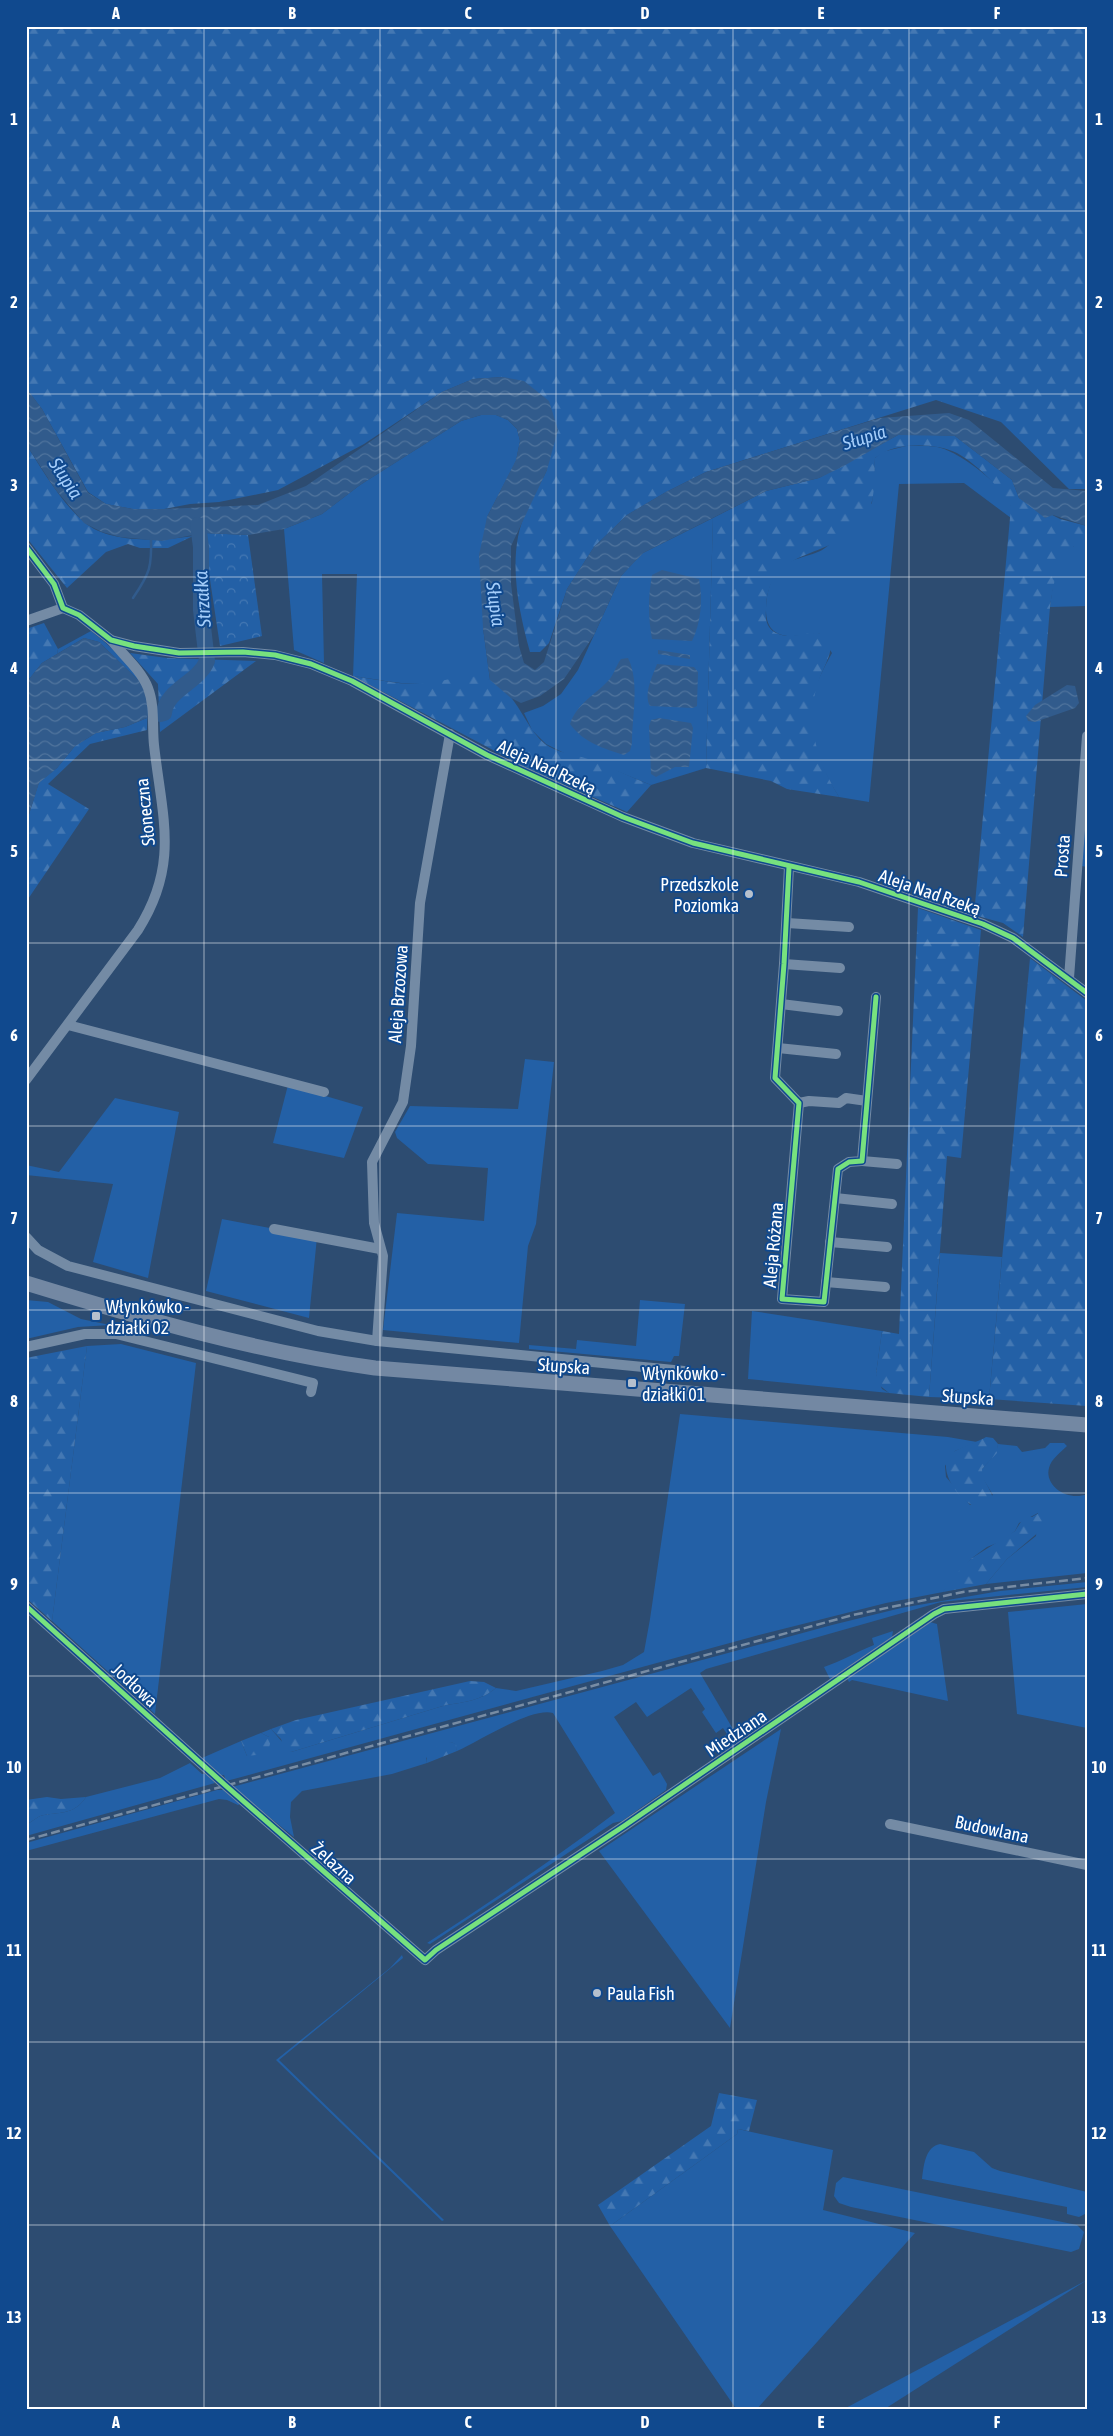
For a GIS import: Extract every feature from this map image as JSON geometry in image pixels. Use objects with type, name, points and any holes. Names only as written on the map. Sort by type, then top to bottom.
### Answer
[{"type":"main road","name":"Słupska","points":[[26,1283],[281,1352],[375,1368],[1087,1425]]},
{"type":"main road","name":"Słupska","points":[[26,1288],[48,1290]]},
{"type":"street","points":[[26,547],[54,584],[63,608],[26,621]]},
{"type":"street","name":"Aleja Nad Rzeką","points":[[63,608],[79,615],[111,640],[156,650],[274,655],[311,664],[352,681],[487,755],[623,818],[693,843],[859,882],[982,924],[1013,938],[1087,993]]},
{"type":"street","name":"Słoneczna","points":[[26,1080],[152,908],[161,885],[166,850],[152,735],[151,699],[148,686],[111,640]]},
{"type":"street","name":"Aleja Brzozowa","points":[[377,1341],[383,1267],[374,1223],[372,1162],[403,1102],[411,1046],[420,903],[450,734]]},
{"type":"street","name":"Prosta","points":[[1069,978],[1087,736]]},
{"type":"street","points":[[789,867],[787,923],[775,1078],[799,1103],[808,1100],[839,1103],[846,1098],[867,1101]]},
{"type":"street","points":[[787,923],[849,927]]},
{"type":"street","points":[[784,964],[840,968]]},
{"type":"street","points":[[862,1161],[876,997]]},
{"type":"street","points":[[781,1004],[838,1011]]},
{"type":"street","points":[[68,1025],[324,1092]]},
{"type":"street","points":[[778,1048],[836,1054]]},
{"type":"street","name":"Aleja Różana","points":[[799,1103],[782,1299],[824,1302],[838,1169],[849,1162],[862,1161],[897,1164]]},
{"type":"street","points":[[835,1198],[892,1204]]},
{"type":"street","points":[[274,1229],[380,1249]]},
{"type":"street","points":[[26,1237],[38,1250],[68,1266],[298,1327],[377,1341],[684,1371]]},
{"type":"street","points":[[830,1242],[887,1247]]},
{"type":"street","points":[[826,1282],[885,1287]]},
{"type":"street","points":[[26,1347],[85,1334],[116,1334],[313,1383],[311,1392]]},
{"type":"street","name":"Miedziana","points":[[425,1960],[436,1950],[624,1826],[934,1614],[944,1609],[1087,1594]]},
{"type":"street","name":"Jodłowa","points":[[26,1606],[225,1785]]},
{"type":"street","name":"Żelazna","points":[[225,1785],[425,1960]]},
{"type":"street","name":"Budowlana","points":[[890,1824],[1087,1865]]},
{"type":"green space","points":[[26,26],[1087,26],[1087,489],[1069,489],[1001,422],[936,400],[706,472],[666,492],[627,515],[594,547],[567,589],[549,643],[540,652],[530,652],[523,624],[516,580],[516,551],[523,520],[547,470],[503,377],[473,379],[442,392],[364,444],[278,490],[219,502],[190,504],[164,509],[133,509],[106,504],[88,492],[42,409],[26,388]]},
{"type":"green space","points":[[481,415],[496,415],[508,420],[517,429],[520,441],[516,461],[487,517],[483,628],[490,680],[470,677],[430,684],[412,684],[353,676],[357,574],[322,574],[324,663],[294,650],[284,529],[322,514],[360,485],[461,421]]},
{"type":"green space","points":[[898,435],[955,436],[1012,480],[1019,498],[1060,519],[1087,526],[1087,546],[1074,546],[1063,559],[1055,581],[1050,607],[1023,937],[1003,923],[974,915],[1011,507],[1002,492],[987,477],[957,453],[948,449],[915,445],[893,449],[875,458],[872,501],[867,514],[854,530],[838,541],[791,562],[778,573],[770,588],[766,617],[767,623],[773,631],[786,636],[820,633],[831,640],[829,657],[820,677],[812,713],[815,742],[819,756],[839,797],[787,789],[771,781],[706,768],[713,518],[766,491],[819,478]]},
{"type":"green space","points":[[26,444],[67,505],[84,522],[95,529],[107,534],[136,539],[151,540],[193,536],[168,548],[140,548],[128,544],[106,552],[67,588],[26,537]]},
{"type":"green space","points":[[906,446],[941,448],[959,456],[1001,490],[1011,506],[1011,518],[964,483],[899,484],[869,802],[839,797],[827,776],[814,740],[811,715],[813,696],[832,653],[819,633],[791,636],[776,632],[770,627],[766,608],[771,582],[780,569],[786,564],[825,548],[872,503],[875,458],[882,452]]},
{"type":"green space","points":[[713,518],[706,768],[651,785],[587,759],[570,756],[546,744],[532,730],[524,713],[543,706],[561,694],[578,670],[621,576],[643,553]]},
{"type":"green space","points":[[203,533],[248,535],[262,636],[220,646]]},
{"type":"green space","points":[[1075,545],[1086,545],[1087,606],[1050,607],[1058,564],[1062,556]]},
{"type":"green space","points":[[44,623],[58,649],[57,654],[42,663],[26,683],[26,629]]},
{"type":"green space","points":[[91,631],[122,658],[142,683],[146,691],[149,700],[148,730],[147,695],[138,680],[99,642],[84,638],[57,654],[58,649]]},
{"type":"green space","points":[[130,653],[167,658],[256,661],[160,732],[158,684]]},
{"type":"green space","points":[[353,676],[413,684],[471,676],[488,679],[506,692],[531,728],[545,744],[560,751],[596,762],[651,785],[627,812],[523,766]]},
{"type":"green space","points":[[147,718],[147,730],[90,744],[48,784],[89,809],[26,902],[26,824],[39,782],[57,768],[75,746],[96,733],[125,727]]},
{"type":"green space","points":[[1087,786],[1087,867],[1082,866]]},
{"type":"green space","points":[[918,908],[981,930],[961,1158],[947,1156],[929,1397],[889,1393],[878,1384],[876,1374],[882,1331],[899,1334]]},
{"type":"green space","points":[[1030,958],[1087,1001],[1087,1406],[989,1399]]},
{"type":"green space","points":[[525,1059],[554,1062],[536,1224],[528,1246],[519,1343],[383,1330],[397,1213],[484,1221],[488,1168],[428,1164],[397,1138],[395,1132],[410,1106],[518,1109]]},
{"type":"green space","points":[[288,1085],[363,1107],[344,1158],[273,1143]]},
{"type":"green space","points":[[115,1098],[179,1112],[148,1278],[93,1262],[113,1184],[26,1175],[26,1165],[59,1172]]},
{"type":"green space","points":[[222,1219],[317,1237],[309,1318],[206,1291]]},
{"type":"green space","points":[[940,1253],[1002,1257],[989,1399],[929,1397]]},
{"type":"green space","points":[[26,1300],[48,1302],[81,1319],[110,1325],[78,1327],[26,1339]]},
{"type":"green space","points":[[640,1300],[685,1304],[679,1356],[674,1356],[671,1362],[529,1349],[529,1345],[576,1349],[577,1340],[636,1346]]},
{"type":"green space","points":[[752,1311],[882,1331],[876,1374],[882,1389],[889,1393],[748,1379]]},
{"type":"green space","points":[[121,1344],[196,1363],[155,1714],[52,1621],[87,1346]]},
{"type":"green space","points":[[87,1346],[52,1621],[26,1598],[26,1358]]},
{"type":"green space","points":[[680,1414],[948,1437],[977,1442],[955,1451],[945,1466],[946,1477],[970,1505],[993,1495],[982,1477],[982,1469],[996,1453],[998,1444],[1017,1446],[1022,1452],[1045,1448],[1050,1443],[1064,1443],[1067,1446],[1052,1462],[1048,1475],[1054,1486],[1065,1494],[1080,1496],[1087,1494],[1087,1573],[986,1584],[1007,1559],[1036,1536],[1038,1513],[1019,1523],[1015,1531],[1002,1541],[987,1547],[972,1558],[943,1592],[886,1603],[759,1635],[226,1781],[224,1775],[219,1776],[202,1758],[241,1741],[247,1756],[269,1737],[261,1733],[271,1729],[291,1752],[446,1705],[472,1700],[484,1696],[496,1688],[516,1691],[602,1671],[623,1665],[644,1652]]},
{"type":"green space","points":[[986,1437],[993,1438],[998,1444],[997,1453],[982,1469],[993,1499],[993,1504],[985,1508],[967,1502],[958,1494],[947,1475],[946,1465],[951,1454]]},
{"type":"green space","points":[[1044,1510],[1052,1511],[1047,1525],[1007,1559],[986,1584],[943,1592],[950,1580],[972,1558],[1015,1531],[1024,1517],[1032,1517]]},
{"type":"green space","points":[[1087,1582],[1087,1587],[941,1602],[706,1669],[700,1673],[740,1741],[721,1753],[721,1749],[725,1746],[720,1740],[727,1734],[723,1728],[716,1733],[702,1712],[705,1709],[691,1688],[647,1717],[636,1702],[614,1717],[653,1776],[660,1772],[667,1784],[666,1790],[622,1821],[613,1823],[430,1944],[427,1943],[546,1863],[615,1813],[553,1713],[532,1715],[519,1720],[457,1751],[455,1744],[451,1742],[426,1758],[427,1763],[392,1774],[302,1791],[291,1802],[290,1817],[294,1837],[232,1787],[901,1608],[1000,1591]]},
{"type":"green space","points":[[1087,1604],[1087,1728],[1017,1714],[1008,1612]]},
{"type":"green space","points":[[930,1622],[937,1624],[948,1701],[852,1680],[849,1682],[847,1678]]},
{"type":"green space","points":[[893,1631],[892,1637],[830,1679],[824,1667],[874,1645],[872,1638]]},
{"type":"green space","points":[[470,1681],[484,1682],[496,1688],[484,1696],[472,1700],[446,1705],[291,1752],[284,1750],[281,1739],[271,1729],[296,1720]]},
{"type":"green space","points":[[781,1729],[766,1802],[730,2028],[599,1851]]},
{"type":"green space","points":[[261,1733],[269,1737],[270,1744],[267,1754],[247,1756],[241,1741]]},
{"type":"green space","points":[[451,1742],[456,1744],[457,1751],[427,1763],[430,1751]]},
{"type":"green space","points":[[190,1763],[202,1774],[208,1774],[215,1783],[26,1836],[26,1824],[39,1817],[68,1811],[77,1807],[86,1797],[160,1778]]},
{"type":"green space","points":[[217,1790],[224,1790],[240,1804],[219,1799],[26,1851],[26,1843]]},
{"type":"green space","points":[[47,1797],[61,1799],[86,1797],[82,1803],[73,1809],[42,1816],[26,1824],[26,1800]]},
{"type":"green space","points":[[402,1955],[403,1958],[279,2060],[444,2220],[442,2221],[276,2060],[390,1968]]},
{"type":"green space","points":[[719,2093],[757,2100],[749,2131],[738,2129],[737,2134],[610,2226],[598,2205],[711,2126]]},
{"type":"green space","points":[[738,2129],[833,2150],[823,2210],[915,2233],[756,2410],[737,2410],[610,2226],[737,2134]]},
{"type":"green space","points":[[940,2144],[974,2152],[992,2168],[1000,2171],[1087,2192],[1087,2213],[1079,2217],[1067,2214],[1067,2207],[922,2179],[928,2153]]},
{"type":"green space","points":[[843,2177],[1077,2225],[1084,2232],[1079,2249],[1071,2252],[851,2207],[839,2203],[834,2196],[836,2183]]},
{"type":"green space","points":[[1087,2280],[883,2410],[842,2410]]},
{"type":"water","name":"Słupia","points":[[503,377],[524,381],[549,401],[558,430],[547,470],[511,546],[511,584],[519,646],[524,663],[535,670],[544,662],[567,589],[594,547],[627,515],[666,492],[706,472],[880,418],[949,413],[969,420],[1053,488],[1087,491],[1087,526],[1053,515],[1045,518],[1019,498],[1012,480],[955,436],[898,435],[819,478],[766,491],[643,553],[621,576],[594,635],[564,679],[540,696],[521,703],[511,698],[490,680],[483,628],[479,555],[487,517],[516,460],[520,441],[517,429],[508,420],[496,415],[481,415],[461,421],[360,485],[322,514],[284,529],[248,535],[203,533],[162,541],[120,537],[102,532],[84,523],[55,489],[26,444],[26,388],[42,409],[88,493],[106,504],[133,509],[258,505],[306,486],[442,392],[473,379]]},
{"type":"water","points":[[662,570],[699,579],[700,611],[692,641],[652,639],[649,607],[652,575]]},
{"type":"water","points":[[84,638],[99,642],[138,680],[147,695],[147,718],[125,727],[96,733],[75,746],[57,768],[39,783],[26,824],[26,683],[42,663]]},
{"type":"water","points":[[658,650],[690,655],[690,659],[658,654]]},
{"type":"water","points":[[628,658],[632,667],[635,689],[632,743],[630,751],[624,755],[601,747],[581,736],[570,724],[581,706],[609,680],[621,659]]},
{"type":"water","points":[[657,664],[694,667],[698,672],[697,706],[693,708],[650,706],[648,690]]},
{"type":"water","points":[[1067,685],[1075,686],[1079,703],[1075,708],[1035,722],[1028,721],[1026,716],[1035,705]]},
{"type":"water","points":[[659,718],[691,723],[693,728],[689,767],[675,767],[656,777],[651,774],[649,726],[651,720]]},
{"type":"waterway","name":"Strzałka","points":[[160,714],[164,713],[170,698],[197,675],[207,661],[201,610],[201,547],[198,525]]},
{"type":"waterway","points":[[133,598],[149,569],[151,537]]},
{"type":"railway","points":[[26,1840],[853,1615],[963,1592],[1087,1578]]},
{"type":"cycle path","points":[[26,547],[54,584],[63,608],[79,615],[111,640],[134,646],[179,653],[243,652],[275,655],[311,664],[352,681],[487,755],[623,817],[693,843],[859,882],[983,924],[1013,938],[1087,993]]},
{"type":"cycle path","points":[[789,867],[775,1078],[799,1103],[782,1299],[824,1302],[838,1169],[849,1162],[862,1161],[876,997]]},
{"type":"cycle path","points":[[26,1606],[225,1785],[425,1960],[436,1950],[624,1826],[934,1614],[944,1609],[1087,1594]]},
{"type":"place","name":"Przedszkole Poziomka","points":[[749,894]]},
{"type":"place","name":"Włynkówko - działki 02","points":[[96,1316]]},
{"type":"place","name":"Włynkówko - działki 01","points":[[632,1383]]},
{"type":"place","name":"Paula Fish","points":[[597,1993]]}]
